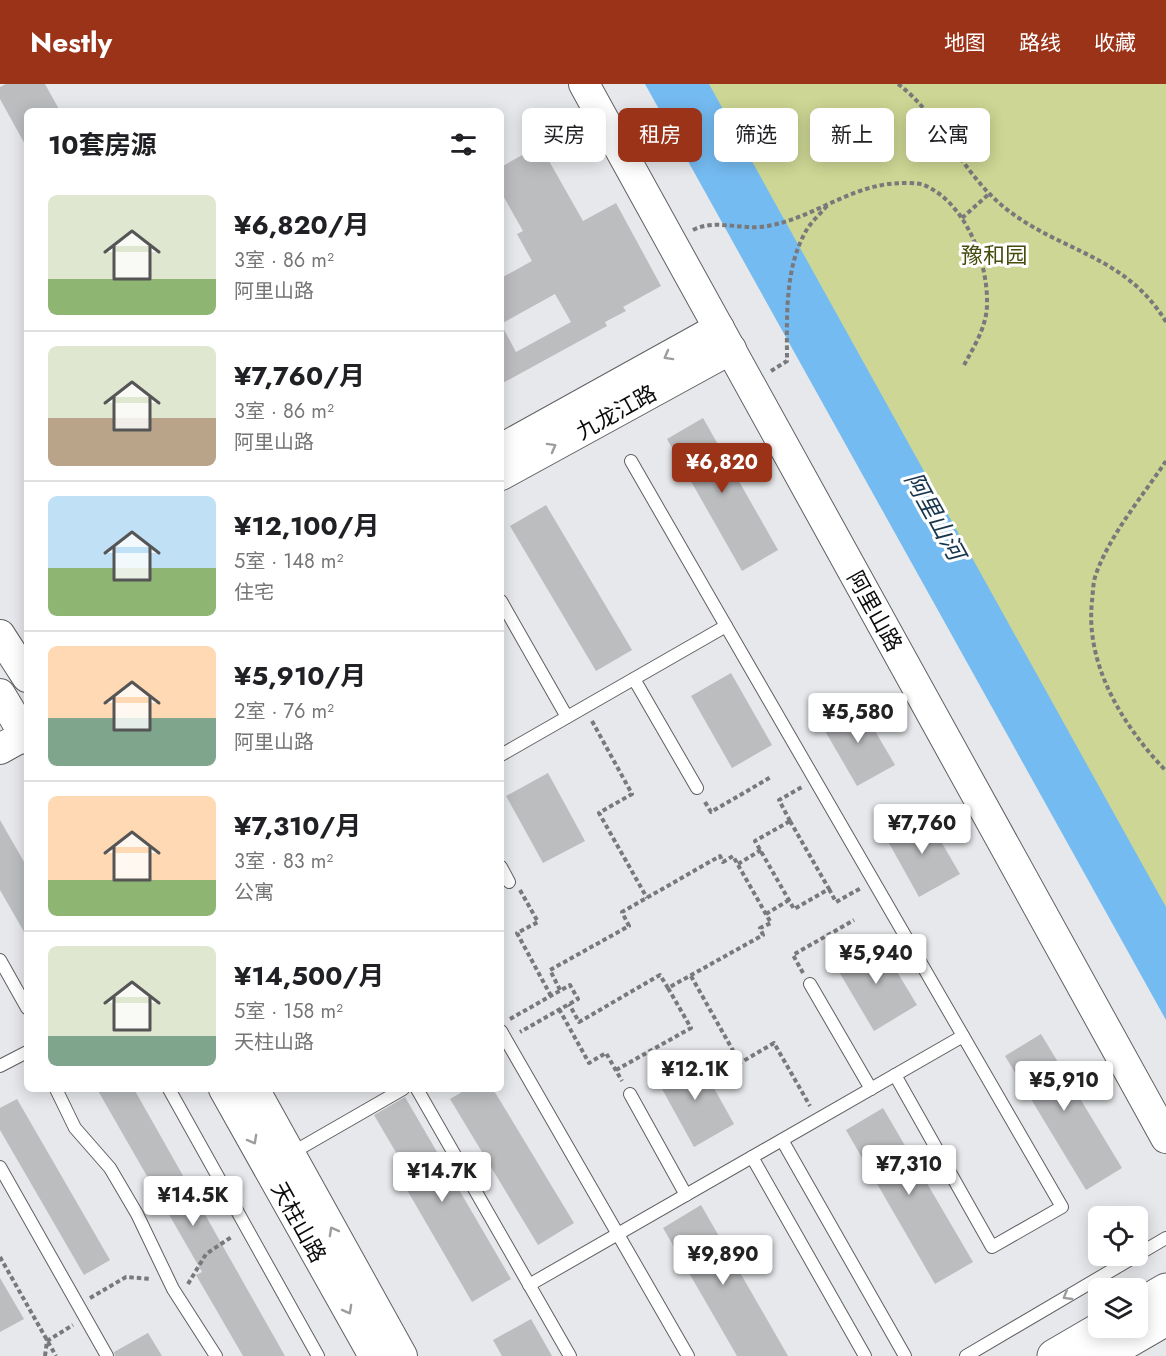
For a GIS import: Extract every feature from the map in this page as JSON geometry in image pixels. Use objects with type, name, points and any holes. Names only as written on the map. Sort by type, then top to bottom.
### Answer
[{"type":"main road","points":[[1148,1301],[1166,1290]]},
{"type":"main road","points":[[1102,1356],[1166,1319]]},
{"type":"main road","points":[[1054,1356],[1088,1336]]},
{"type":"street","name":"阿里山路","points":[[584,84],[1166,1138]]},
{"type":"street","name":"九龙江路","points":[[504,448],[725,339]]},
{"type":"street","name":"九龙江路","points":[[504,473],[725,339]]},
{"type":"street","points":[[0,635],[24,672]]},
{"type":"street","points":[[0,694],[17,731]]},
{"type":"street","name":"天柱山路","points":[[226,1092],[374,1356]]},
{"type":"street","name":"天柱山路","points":[[256,1092],[402,1356]]},
{"type":"lane","points":[[631,461],[1062,1207],[992,1247],[894,1075]]},
{"type":"lane","points":[[504,606],[567,717]]},
{"type":"lane","points":[[504,753],[726,626]]},
{"type":"lane","points":[[634,679],[698,788]]},
{"type":"lane","points":[[504,873],[509,882]]},
{"type":"lane","points":[[0,960],[24,1003]]},
{"type":"lane","points":[[810,984],[871,1089]]},
{"type":"lane","points":[[529,1285],[963,1036]]},
{"type":"lane","points":[[504,1037],[688,1356]]},
{"type":"lane","points":[[0,1066],[24,1054]]},
{"type":"lane","points":[[57,1092],[75,1128],[110,1168],[178,1298],[203,1331],[216,1356]]},
{"type":"lane","points":[[171,1092],[318,1356]]},
{"type":"lane","points":[[290,1154],[398,1092]]},
{"type":"lane","points":[[419,1092],[570,1356]]},
{"type":"lane","points":[[630,1094],[686,1195]]},
{"type":"lane","points":[[782,1140],[905,1356]]},
{"type":"lane","points":[[752,1157],[865,1356]]},
{"type":"lane","points":[[0,1167],[107,1356]]},
{"type":"lane","points":[[1148,1248],[1166,1238]]},
{"type":"lane","points":[[966,1356],[1117,1266]]},
{"type":"path","points":[[898,84],[926,113],[965,167],[1005,208],[1114,267],[1154,301],[1166,322]]},
{"type":"path","points":[[707,222],[741,228],[769,226],[803,216],[851,192],[890,183],[924,185],[954,207],[962,218],[972,233],[985,274],[987,306],[980,336],[963,368]]},
{"type":"path","points":[[962,218],[990,193]]},
{"type":"path","points":[[787,361],[787,314],[792,269],[806,231],[829,204]]},
{"type":"path","points":[[1166,461],[1105,552],[1095,576],[1091,644],[1110,694],[1152,756],[1166,771]]},
{"type":"path","points":[[584,707],[632,794],[599,813],[647,898]]},
{"type":"path","points":[[698,788],[711,812],[771,777]]},
{"type":"path","points":[[815,780],[779,800],[836,902],[873,881]]},
{"type":"path","points":[[790,820],[755,841],[794,909],[829,889]]},
{"type":"path","points":[[738,864],[761,850]]},
{"type":"path","points":[[560,990],[550,970],[630,926],[622,912],[720,856],[723,862],[733,856],[771,922],[760,928],[764,935],[668,988]]},
{"type":"path","points":[[509,882],[517,884],[538,921],[516,933],[551,996]]},
{"type":"path","points":[[766,914],[789,900]]},
{"type":"path","points":[[810,984],[793,955],[854,920]]},
{"type":"path","points":[[569,1004],[579,1022],[660,975],[691,1028],[616,1070]]},
{"type":"path","points":[[691,975],[740,1063],[774,1043],[818,1119]]},
{"type":"path","points":[[504,1022],[570,985],[578,999],[504,1035]]},
{"type":"path","points":[[559,1009],[589,1062],[606,1053],[630,1094]]},
{"type":"path","points":[[47,1341],[85,1317],[90,1297],[126,1277],[141,1276],[153,1280],[178,1298],[206,1254],[247,1228]]},
{"type":"path","points":[[0,1257],[56,1356]]},
{"type":"path","points":[[45,1356],[47,1341]]},
{"type":"green space","name":"豫和园","points":[[704,84],[1166,84],[1166,915],[747,162],[798,162],[798,108],[717,108]]},
{"type":"water","name":"阿里山河","points":[[645,84],[709,84],[722,108],[714,108],[714,162],[752,162],[1166,907],[1166,1020],[688,162],[702,162],[702,108],[658,108]]},
{"type":"building","points":[[6,84],[45,84],[58,108],[24,108],[24,143],[0,99],[0,87]]},
{"type":"building","points":[[522,155],[522,162],[550,162],[583,221],[616,203],[661,286],[623,307],[626,311],[605,322],[607,326],[504,382],[504,330],[516,352],[571,322],[555,294],[504,322],[504,276],[532,261],[517,234],[523,231],[504,197],[504,165]]},
{"type":"building","points":[[703,418],[778,550],[742,571],[667,439]]},
{"type":"building","points":[[546,505],[632,650],[596,671],[510,526]]},
{"type":"building","points":[[731,673],[772,745],[732,768],[691,696]]},
{"type":"building","points":[[858,702],[895,765],[857,786],[821,724]]},
{"type":"building","points":[[548,773],[585,841],[543,863],[506,796]]},
{"type":"building","points":[[925,814],[960,874],[919,897],[885,836]]},
{"type":"building","points":[[0,820],[24,862],[24,932],[0,890]]},
{"type":"building","points":[[878,940],[917,1005],[874,1031],[835,965]]},
{"type":"building","points":[[1041,1034],[1122,1168],[1086,1190],[1005,1056]]},
{"type":"building","points":[[696,1056],[734,1124],[694,1147],[656,1078]]},
{"type":"building","points":[[99,1092],[136,1092],[285,1356],[243,1356],[196,1275],[202,1272]]},
{"type":"building","points":[[462,1092],[495,1092],[574,1223],[538,1245],[450,1099]]},
{"type":"building","points":[[405,1097],[511,1279],[472,1302],[403,1183],[411,1178],[374,1115]]},
{"type":"building","points":[[17,1099],[110,1260],[84,1275],[0,1130],[0,1108]]},
{"type":"building","points":[[883,1108],[973,1262],[935,1284],[846,1130]]},
{"type":"building","points":[[701,1205],[788,1356],[737,1356],[663,1228]]},
{"type":"building","points":[[0,1278],[24,1319],[0,1332]]},
{"type":"building","points":[[531,1319],[552,1356],[502,1356],[493,1340]]},
{"type":"building","points":[[148,1333],[162,1356],[115,1356],[114,1352]]}]
